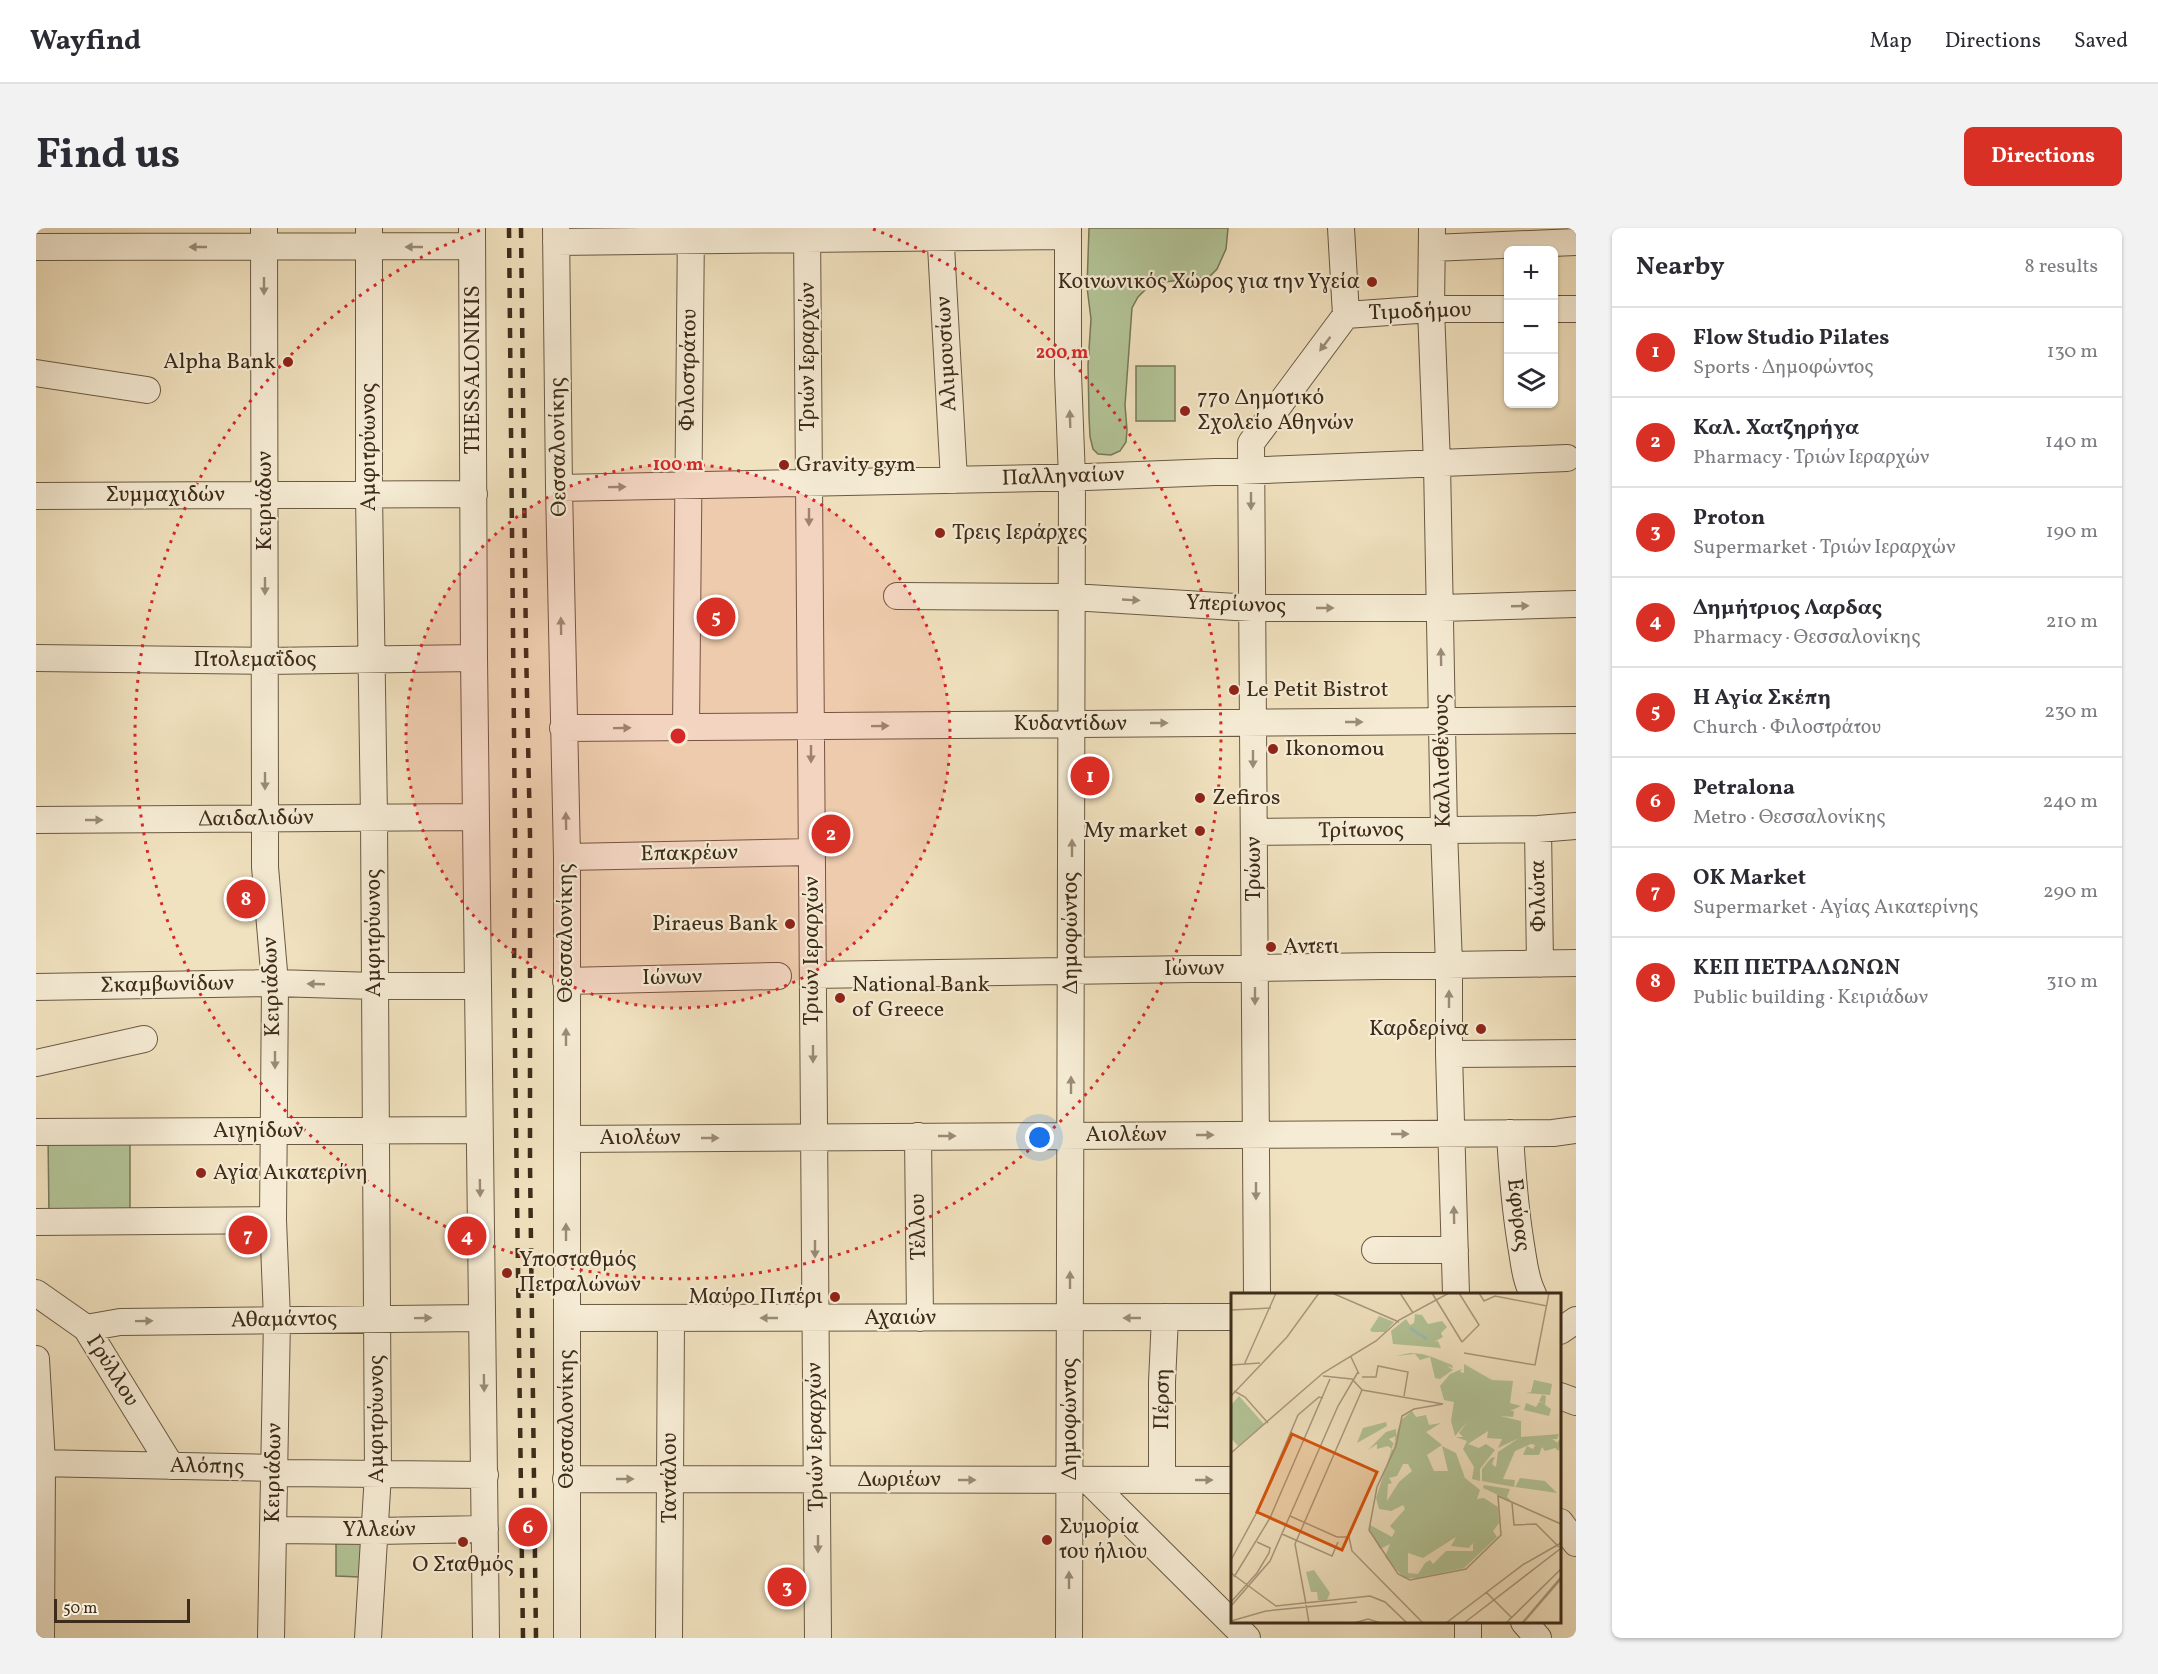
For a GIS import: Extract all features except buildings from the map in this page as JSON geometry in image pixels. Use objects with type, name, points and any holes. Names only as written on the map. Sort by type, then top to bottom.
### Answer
[{"type":"street","points":[[1341,228],[1346,315]]},
{"type":"street","points":[[556,235],[1068,232]]},
{"type":"street","name":"Δημοφώντος","points":[[1068,232],[1068,374],[1072,478],[1070,1318],[1079,1480],[1069,1638]]},
{"type":"street","name":"Αλιμουσίων","points":[[940,233],[954,480]]},
{"type":"street","name":"Φιλοστράτου","points":[[686,727],[691,234]]},
{"type":"street","name":"Τριών Ιεραρχών","points":[[807,234],[818,1638]]},
{"type":"street","name":"Θεσσαλονίκης","points":[[556,235],[567,857],[567,1638]]},
{"type":"street","points":[[36,248],[128,237],[472,237]]},
{"type":"street","name":"Κειριάδων","points":[[264,237],[265,819],[266,867],[275,983],[273,1220],[277,1319],[271,1638]]},
{"type":"street","name":"Αμφιτρύωνος","points":[[368,1638],[378,1474],[374,818],[369,494],[369,237]]},
{"type":"street","name":"THESSALONIKIS","points":[[472,237],[474,494]]},
{"type":"street","points":[[1432,238],[1576,242]]},
{"type":"street","name":"Καλλισθένους","points":[[1432,238],[1431,309],[1441,608],[1444,830],[1456,1293]]},
{"type":"street","name":"Τιμοδήμου","points":[[1251,443],[1346,315],[1431,309],[1504,309]]},
{"type":"street","points":[[1558,309],[1576,309]]},
{"type":"street","points":[[36,373],[147,390]]},
{"type":"street","name":"Τρώων","points":[[1251,443],[1257,1293]]},
{"type":"street","name":"Παλληναίων","points":[[559,488],[1072,478],[1567,458]]},
{"type":"street","points":[[474,494],[486,1638]]},
{"type":"street","name":"Συμμαχιδών","points":[[36,496],[474,494]]},
{"type":"street","name":"Υπερίωνος","points":[[897,596],[1072,597],[1252,608],[1441,608],[1576,604]]},
{"type":"street","name":"Πτολεμαΐδος","points":[[36,658],[266,661],[474,658]]},
{"type":"street","name":"Κυδαντίδων","points":[[563,728],[1576,720]]},
{"type":"street","name":"Δαιδαλιδών","points":[[36,820],[476,817]]},
{"type":"street","name":"Τρίτωνος","points":[[1254,832],[1538,829],[1576,826]]},
{"type":"street","name":"Φιλώτα","points":[[1538,829],[1540,964]]},
{"type":"street","name":"Επακρέων","points":[[567,857],[812,852]]},
{"type":"street","name":"Ιώνων","points":[[813,975],[1576,963]]},
{"type":"street","name":"Ιώνων","points":[[566,981],[778,976]]},
{"type":"street","name":"Σκαμβωνίδων","points":[[36,987],[275,983],[478,986]]},
{"type":"street","points":[[36,1063],[144,1040]]},
{"type":"street","points":[[1449,1053],[1576,1053]]},
{"type":"street","name":"Αιγηίδων","points":[[36,1132],[479,1130]]},
{"type":"street","name":"Αιολέων","points":[[567,1138],[1453,1134],[1553,1133],[1576,1130]]},
{"type":"street","name":"Εφύρας","points":[[1510,1133],[1524,1291]]},
{"type":"street","name":"Τέλλου","points":[[918,1136],[920,1318]]},
{"type":"street","points":[[36,1222],[273,1220]]},
{"type":"street","points":[[1375,1250],[1455,1250]]},
{"type":"street","name":"Γρύλλου","points":[[36,1293],[86,1328],[171,1466]]},
{"type":"street","name":"Πέρση","points":[[1162,1480],[1162,1382],[1165,1317]]},
{"type":"street","name":"Αχαιών","points":[[567,1318],[1231,1317]]},
{"type":"street","name":"Αθαμάντος","points":[[86,1328],[120,1322],[482,1318]]},
{"type":"street","name":"Ταντάλου","points":[[669,1638],[671,1318]]},
{"type":"street","points":[[1561,1330],[1576,1320]]},
{"type":"street","points":[[36,1359],[41,1638]]},
{"type":"street","points":[[1561,1396],[1576,1402]]},
{"type":"street","name":"Αλόπης","points":[[39,1463],[275,1468],[284,1473],[485,1476]]},
{"type":"street","name":"Δωριέων","points":[[566,1479],[1231,1480]]},
{"type":"street","points":[[1079,1480],[1231,1623]]},
{"type":"street","points":[[1561,1523],[1576,1543]]},
{"type":"street","name":"Υλλεών","points":[[273,1530],[484,1529]]},
{"type":"street","points":[[1231,1623],[1247,1638]]},
{"type":"street","points":[[1525,1623],[1538,1638]]},
{"type":"green space","points":[[1089,228],[1228,228],[1226,249],[1217,269],[1209,277],[1164,282],[1148,287],[1138,297],[1132,308],[1125,405],[1126,442],[1120,451],[1111,455],[1098,454],[1093,449],[1090,437],[1088,365],[1091,319],[1087,287]]},
{"type":"green space","points":[[1136,366],[1175,366],[1175,421],[1136,421]]},
{"type":"green space","points":[[130,1133],[130,1214],[49,1216],[48,1134]]},
{"type":"green space","points":[[336,1540],[361,1540],[360,1577],[336,1576]]},
{"type":"railway","points":[[509,228],[515,834],[514,975],[523,1638]]},
{"type":"railway","points":[[521,228],[530,834],[530,1164],[536,1638]]},
{"type":"place","name":"Κοινωνικός Χώρος για την Υγεία","points":[[1372,282]]},
{"type":"place","name":"Alpha Bank","points":[[288,362]]},
{"type":"place","name":"77ο Δημοτικό Σχολείο Αθηνών","points":[[1185,411]]},
{"type":"place","name":"Gravity gym","points":[[784,465]]},
{"type":"place","name":"Τρεις Ιεράρχες","points":[[940,533]]},
{"type":"place","name":"Η Αγία Σκέπη","points":[[716,617]]},
{"type":"place","name":"Le Petit Bistrot","points":[[1234,690]]},
{"type":"place","name":"Ikonomou","points":[[1273,749]]},
{"type":"place","name":"Flow Studio Pilates","points":[[1090,776]]},
{"type":"place","name":"Zefiros","points":[[1200,798]]},
{"type":"place","name":"My market","points":[[1200,831]]},
{"type":"place","name":"Καλ. Χατζηρήγα","points":[[831,834]]},
{"type":"place","name":"ΚΕΠ ΠΕΤΡΑΛΩΝΩΝ","points":[[246,899]]},
{"type":"place","name":"Piraeus Bank","points":[[790,924]]},
{"type":"place","name":"Αντετι","points":[[1271,947]]},
{"type":"place","name":"National Bank of Greece","points":[[840,998]]},
{"type":"place","name":"Καρδερίνα","points":[[1481,1029]]},
{"type":"place","name":"Αγία Αικατερίνη","points":[[201,1173]]},
{"type":"place","name":"OK Market","points":[[248,1235]]},
{"type":"place","name":"Δημήτριος Λαρδας","points":[[467,1236]]},
{"type":"place","name":"Υποσταθμός Πετραλώνων","points":[[507,1273]]},
{"type":"place","name":"Μαύρο Πιπέρι","points":[[835,1297]]},
{"type":"place","name":"Petralona","points":[[528,1527]]},
{"type":"place","name":"Συμορία του ήλιου","points":[[1047,1540]]},
{"type":"place","name":"Ο Σταθμός","points":[[463,1542]]},
{"type":"place","name":"Proton","points":[[787,1587]]}]
